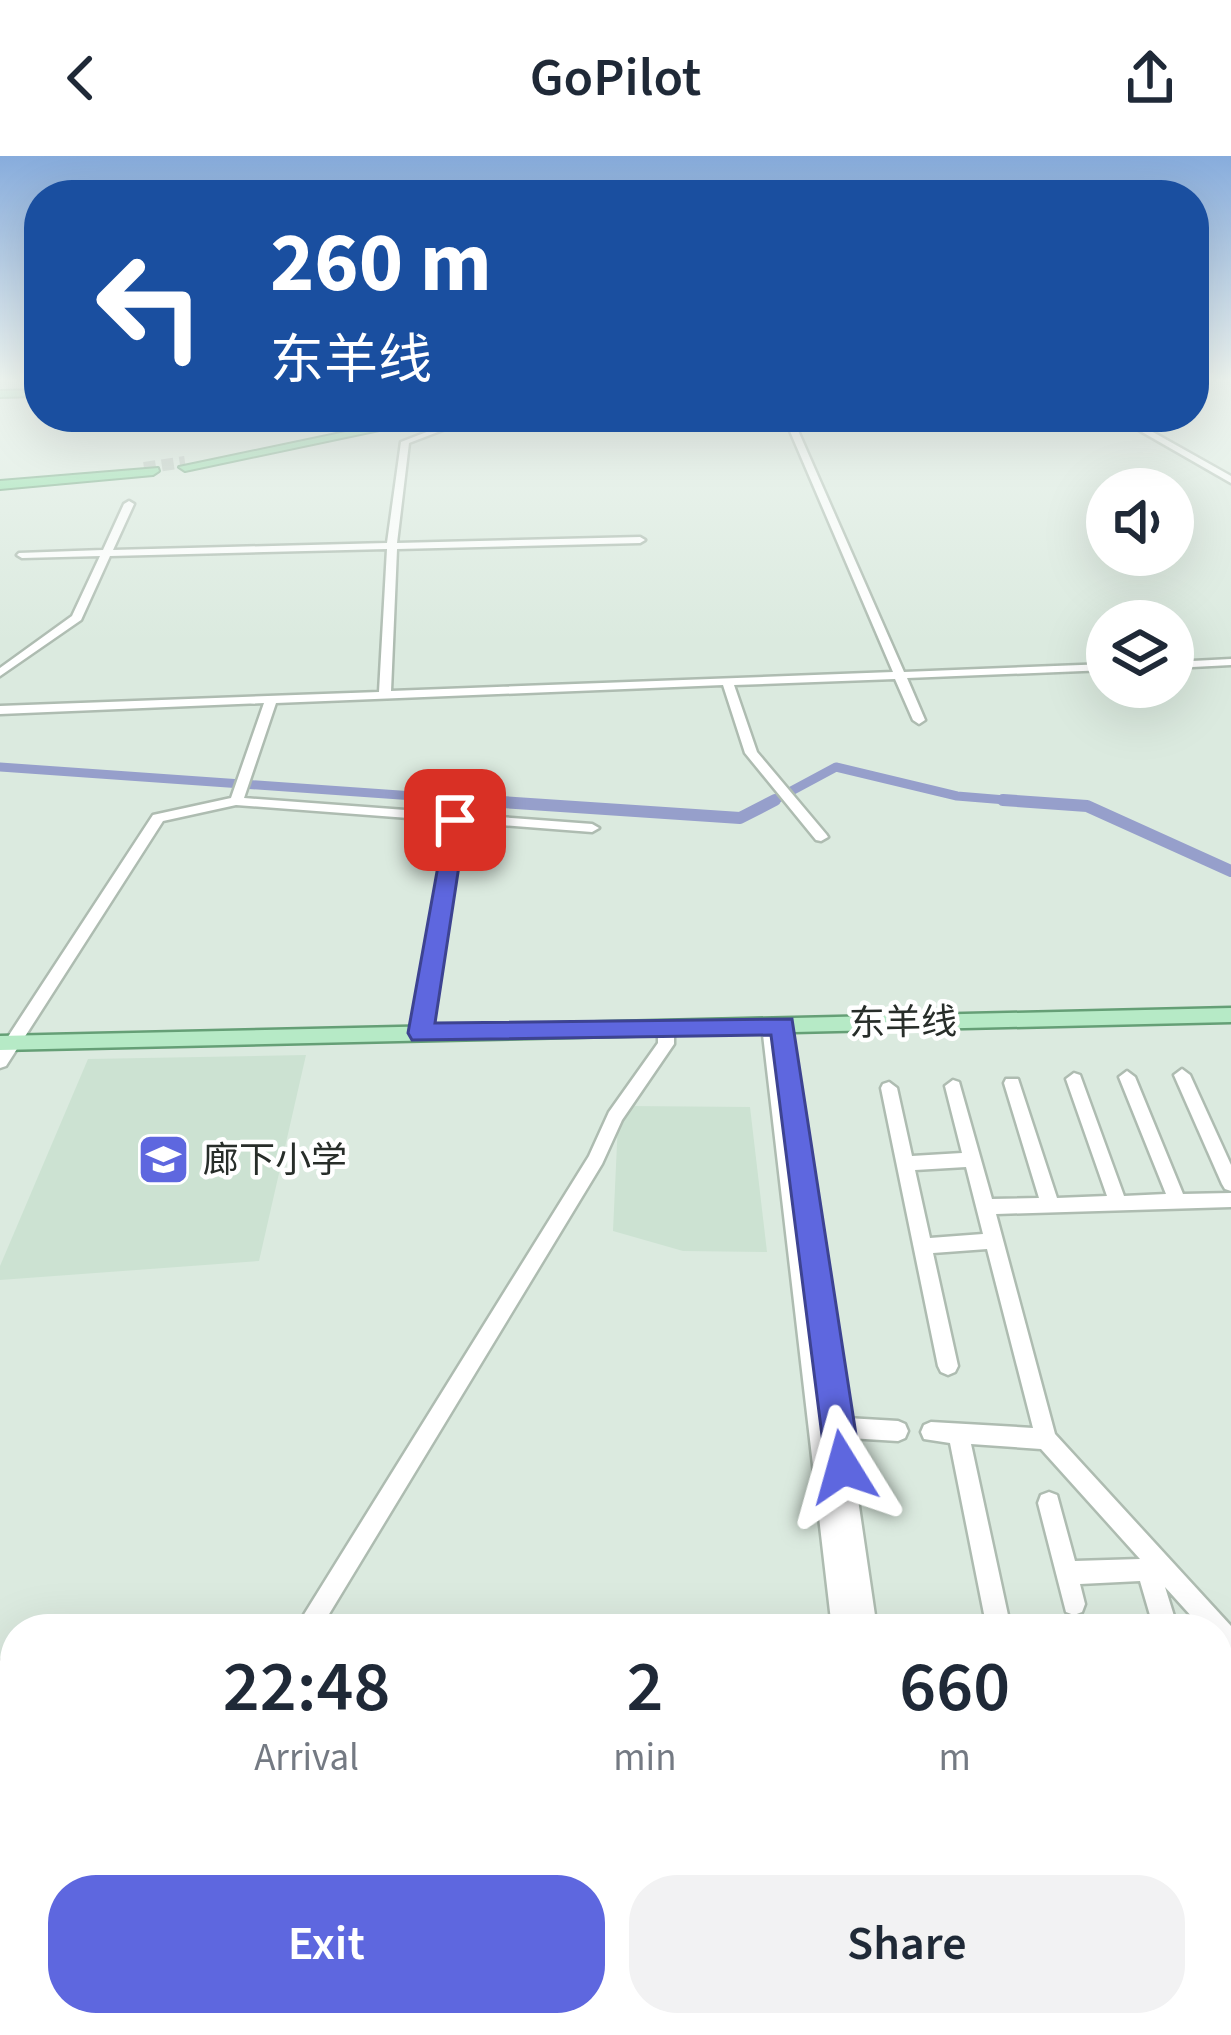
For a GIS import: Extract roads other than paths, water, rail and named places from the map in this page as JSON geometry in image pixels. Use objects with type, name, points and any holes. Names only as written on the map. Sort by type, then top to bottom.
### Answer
[{"type":"highway","points":[[0,483],[148,470]]},
{"type":"main road","name":"东羊线","points":[[4,1049],[421,1033],[1231,1015]]},
{"type":"street","points":[[385,694],[392,545],[402,466]]},
{"type":"street","points":[[809,466],[919,720]]},
{"type":"street","points":[[0,673],[76,618],[129,504]]},
{"type":"street","points":[[22,555],[640,540]]},
{"type":"street","points":[[1194,663],[1231,662]]},
{"type":"street","points":[[0,710],[1086,668]]},
{"type":"street","points":[[728,683],[751,753],[779,793],[821,837]]},
{"type":"street","points":[[237,798],[272,701]]},
{"type":"street","points":[[4,1049],[158,818],[237,798],[592,828]]},
{"type":"street","points":[[421,1033],[455,820]]},
{"type":"street","points":[[776,1026],[863,1614]]},
{"type":"street","points":[[776,1026],[842,1614]]},
{"type":"street","points":[[316,1614],[596,1160],[615,1117],[666,1044],[666,1028]]},
{"type":"street","points":[[1182,1075],[1231,1184]]},
{"type":"street","points":[[1127,1077],[1177,1202]]},
{"type":"street","points":[[1074,1079],[1118,1203]]},
{"type":"street","points":[[1012,1083],[1049,1205]]},
{"type":"street","points":[[953,1086],[1046,1439],[1156,1569],[1202,1614]]},
{"type":"street","points":[[889,1088],[948,1366]]},
{"type":"street","points":[[905,1163],[972,1160]]},
{"type":"street","points":[[985,1207],[1231,1200]]},
{"type":"street","points":[[922,1246],[994,1241]]},
{"type":"street","points":[[838,1427],[898,1431]]},
{"type":"street","points":[[931,1432],[1046,1439]]},
{"type":"street","points":[[958,1434],[996,1614]]},
{"type":"street","points":[[1049,1503],[1074,1604]]},
{"type":"street","points":[[1066,1573],[1156,1569]]},
{"type":"street","points":[[1156,1569],[1164,1614]]},
{"type":"waterway","points":[[0,767],[474,800]]},
{"type":"waterway","points":[[769,803],[836,767],[957,796],[1022,801]]},
{"type":"waterway","points":[[474,800],[740,818],[775,800]]},
{"type":"waterway","points":[[474,800],[515,803]]},
{"type":"waterway","points":[[1003,800],[1022,801]]},
{"type":"waterway","points":[[1022,801],[1087,806],[1231,871]]},
{"type":"waterway","points":[[1022,801],[1042,803]]},
{"type":"tunnel","points":[[144,468],[160,466]]},
{"type":"place","name":"廊下小学","points":[[164,1160]]}]
